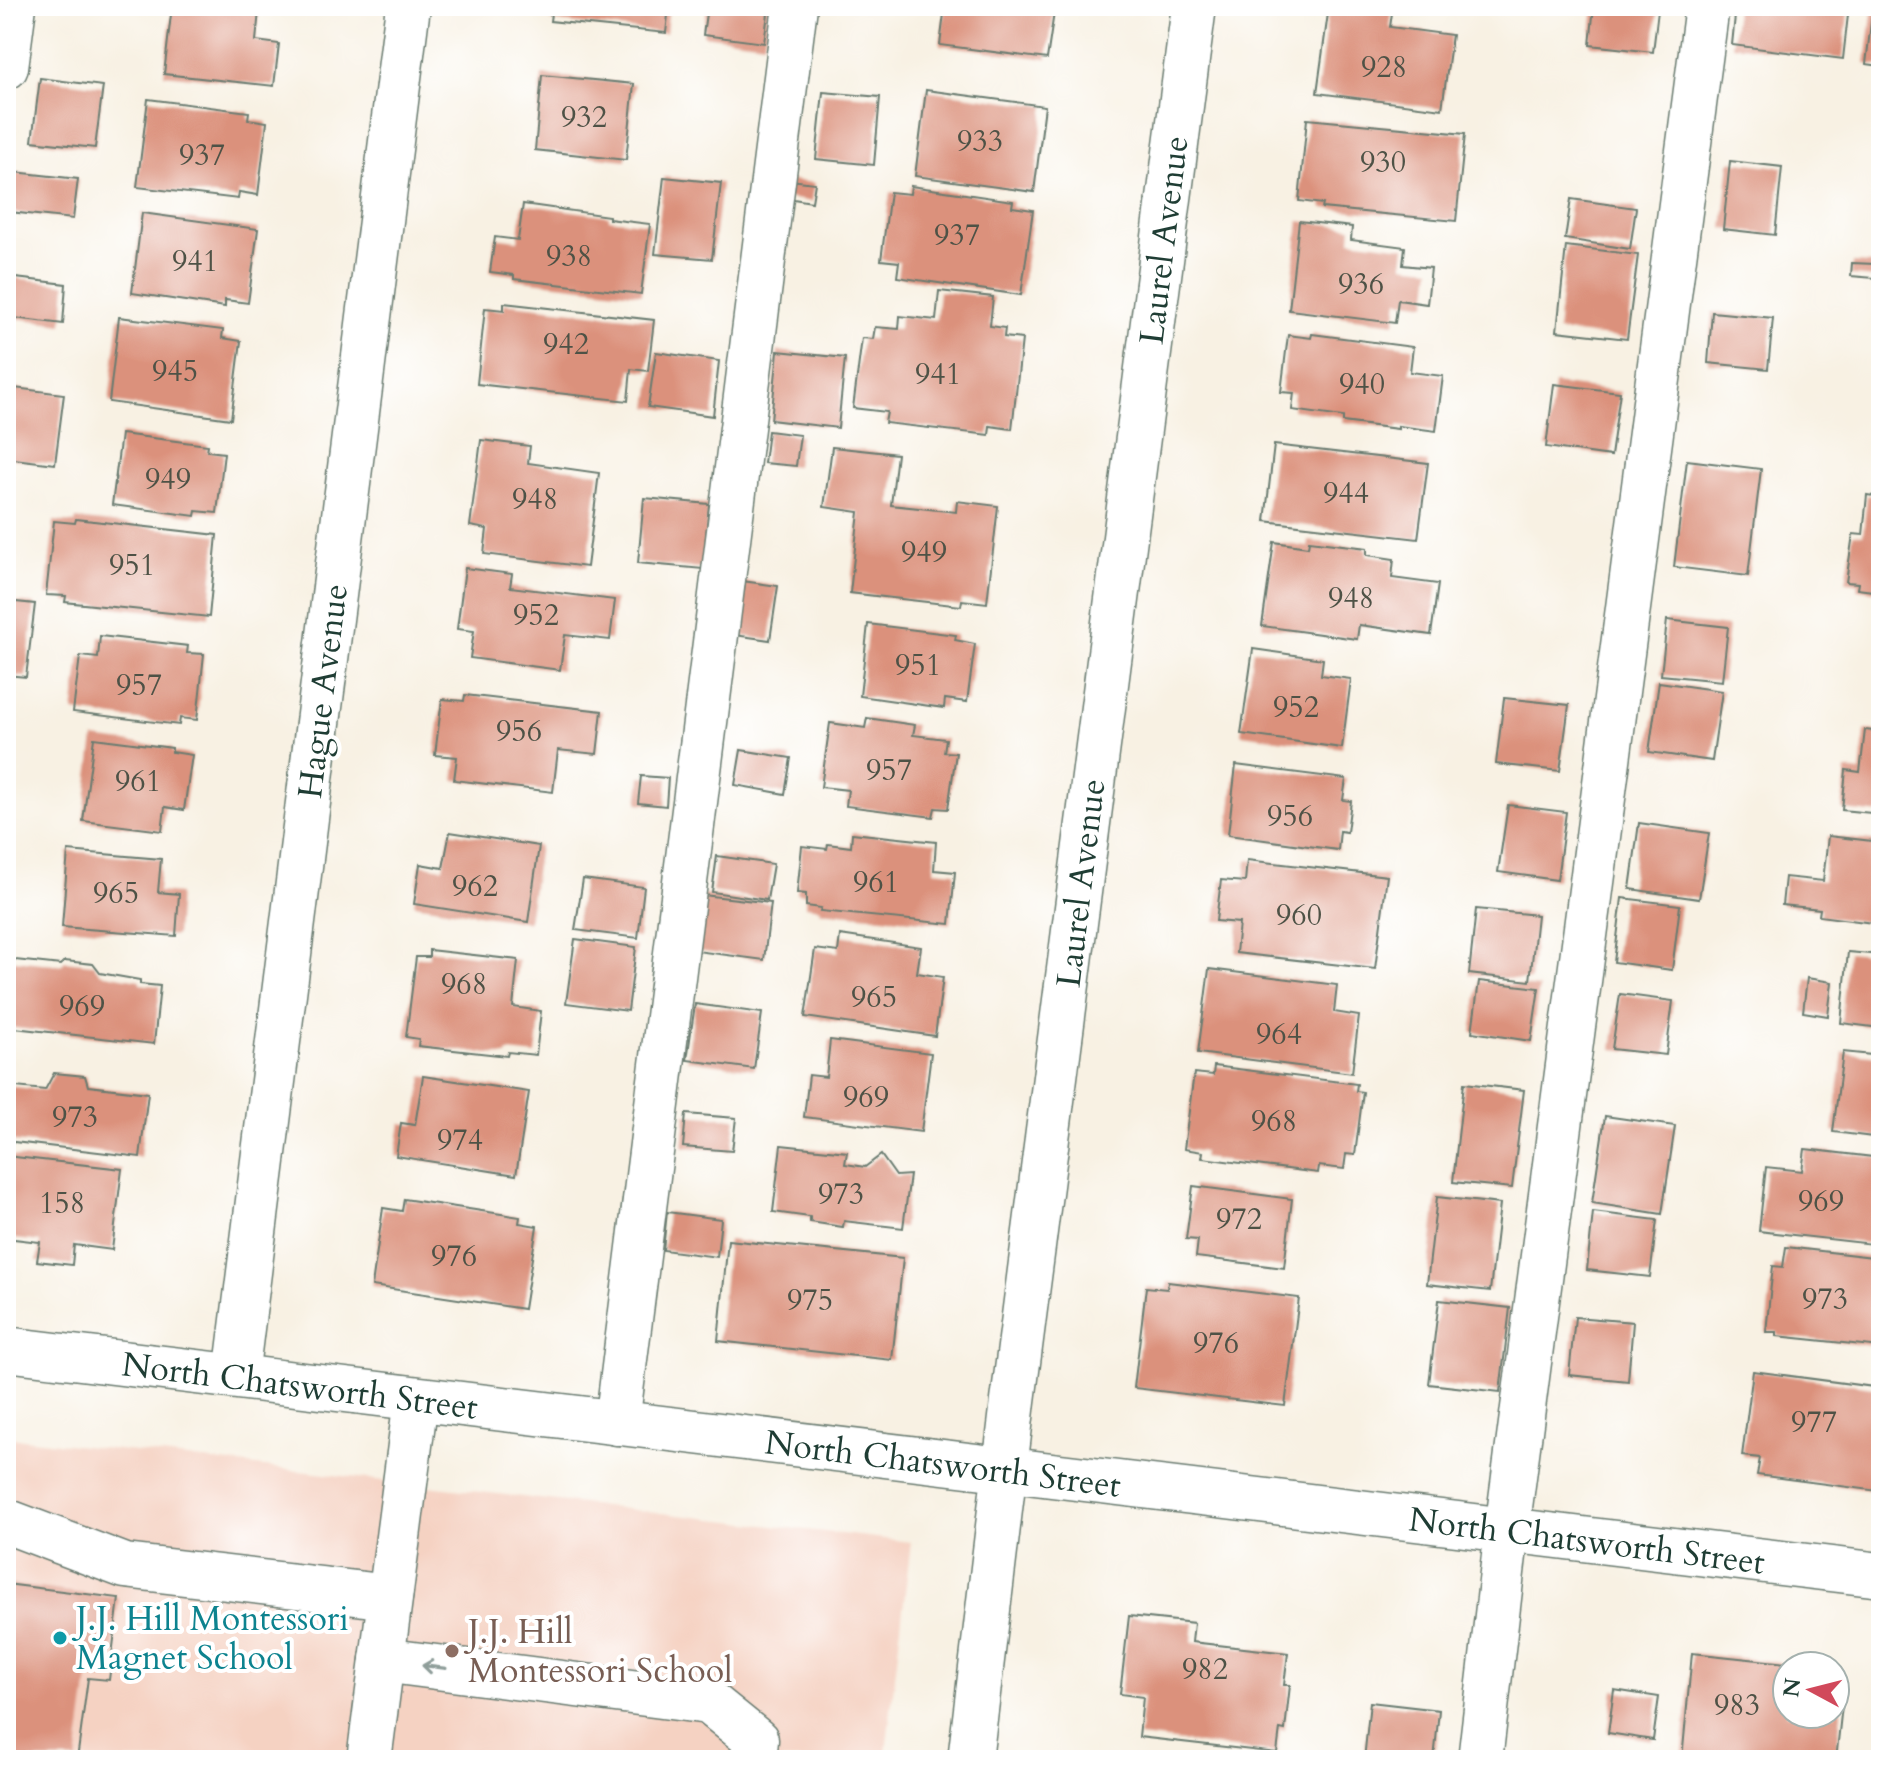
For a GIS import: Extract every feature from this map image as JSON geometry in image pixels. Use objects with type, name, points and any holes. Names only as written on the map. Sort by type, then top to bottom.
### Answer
[{"type":"street","points":[[6,67],[14,6]]},
{"type":"street","name":"Hague Avenue","points":[[236,1376],[408,6]]},
{"type":"street","points":[[617,1423],[795,6]]},
{"type":"street","name":"Laurel Avenue","points":[[970,1760],[1004,1471],[1194,6]]},
{"type":"street","points":[[1480,1760],[1507,1530],[1707,6]]},
{"type":"street","name":"North Chatsworth Street","points":[[6,1349],[1881,1575]]},
{"type":"street","points":[[369,1760],[416,1399]]},
{"type":"street","points":[[6,1521],[125,1566],[390,1597]]},
{"type":"street","points":[[382,1660],[709,1702],[756,1740],[754,1760]]},
{"type":"shaded area","name":"J.J. Hill Montessori School","points":[[6,1437],[911,1542],[885,1760],[6,1760]]},
{"type":"building","points":[[172,6],[259,11],[256,41],[279,44],[274,86],[164,74]]},
{"type":"building","points":[[552,6],[669,6],[666,33],[550,21]]},
{"type":"building","points":[[707,6],[769,6],[764,43],[703,35]]},
{"type":"building","points":[[945,6],[1055,6],[1047,59],[940,45]]},
{"type":"building","points":[[1329,6],[1393,6],[1390,27],[1452,35],[1442,109],[1317,93]]},
{"type":"building","points":[[1594,6],[1658,10],[1653,52],[1590,45]]},
{"type":"building","points":[[1736,6],[1849,6],[1843,59],[1732,45]]},
{"type":"building","points":[[1873,6],[1881,6],[1881,66],[1866,64]]},
{"type":"building","points":[[542,75],[634,84],[626,160],[535,150]]},
{"type":"building","points":[[40,78],[103,86],[95,148],[32,141]]},
{"type":"building","points":[[926,90],[1045,106],[1034,192],[915,176]]},
{"type":"building","points":[[823,92],[880,97],[874,165],[816,159]]},
{"type":"building","points":[[148,99],[249,112],[248,119],[267,122],[258,195],[239,192],[238,199],[137,187]]},
{"type":"building","points":[[1307,119],[1465,134],[1456,221],[1322,208],[1323,204],[1299,201]]},
{"type":"building","points":[[1730,161],[1782,167],[1775,235],[1723,229]]},
{"type":"building","points":[[14,172],[78,179],[73,219],[10,212]]},
{"type":"building","points":[[664,177],[721,183],[712,259],[655,254]]},
{"type":"building","points":[[790,180],[815,183],[812,202],[787,198]]},
{"type":"building","points":[[911,186],[1013,201],[1012,207],[1033,210],[1021,295],[897,277],[899,262],[881,260],[890,192],[910,194]]},
{"type":"building","points":[[1571,199],[1636,208],[1630,249],[1565,239]]},
{"type":"building","points":[[523,204],[650,224],[641,294],[514,279],[514,275],[490,272],[495,237],[518,240]]},
{"type":"building","points":[[142,213],[258,229],[248,303],[225,300],[225,307],[132,293]]},
{"type":"building","points":[[1299,221],[1352,227],[1351,240],[1405,247],[1403,265],[1431,268],[1427,304],[1398,300],[1395,323],[1289,310]]},
{"type":"building","points":[[1566,246],[1638,255],[1627,339],[1557,331]]},
{"type":"building","points":[[1852,263],[1875,264],[1874,278],[1851,276]]},
{"type":"building","points":[[7,277],[66,284],[63,324],[6,317]]},
{"type":"building","points":[[939,291],[993,297],[990,326],[1005,328],[1004,337],[1022,339],[1012,429],[990,426],[989,435],[885,423],[887,412],[853,408],[862,338],[873,339],[875,327],[899,329],[900,316],[936,320]]},
{"type":"building","points":[[504,303],[654,320],[648,371],[631,369],[628,401],[477,384],[485,308],[504,310]]},
{"type":"building","points":[[1712,312],[1773,318],[1768,369],[1708,363]]},
{"type":"building","points":[[119,317],[223,330],[222,338],[241,341],[231,419],[109,402]]},
{"type":"building","points":[[1312,334],[1413,347],[1410,372],[1443,376],[1436,431],[1343,422],[1343,417],[1292,410],[1294,393],[1281,392],[1288,335],[1311,338]]},
{"type":"building","points":[[778,351],[845,358],[838,428],[771,420]]},
{"type":"building","points":[[656,352],[719,361],[713,416],[648,407]]},
{"type":"building","points":[[1554,384],[1620,392],[1611,456],[1546,447]]},
{"type":"building","points":[[6,387],[64,394],[55,464],[6,458]]},
{"type":"building","points":[[768,431],[800,435],[796,466],[764,463]]},
{"type":"building","points":[[121,434],[208,445],[207,451],[224,453],[217,513],[196,511],[195,516],[112,505]]},
{"type":"building","points":[[481,440],[530,446],[528,463],[599,473],[587,567],[484,554],[487,529],[470,526]]},
{"type":"building","points":[[1274,445],[1428,463],[1418,539],[1265,521]]},
{"type":"building","points":[[832,447],[897,454],[891,505],[956,512],[957,501],[998,506],[987,603],[962,600],[961,606],[850,593],[859,512],[824,507]]},
{"type":"building","points":[[1687,460],[1761,469],[1748,576],[1674,567]]},
{"type":"building","points":[[1867,495],[1881,497],[1881,592],[1857,589],[1858,583],[1846,582],[1853,534],[1863,535]]},
{"type":"building","points":[[644,498],[709,504],[703,569],[638,563]]},
{"type":"building","points":[[76,519],[217,535],[209,617],[65,602],[66,596],[46,595],[54,521],[75,523]]},
{"type":"building","points":[[1309,541],[1367,548],[1367,555],[1394,559],[1392,578],[1438,584],[1431,635],[1359,625],[1357,639],[1262,626],[1274,542],[1308,547]]},
{"type":"building","points":[[465,568],[512,574],[510,587],[615,600],[610,640],[565,635],[560,670],[470,658],[474,631],[457,629]]},
{"type":"building","points":[[742,581],[778,586],[770,640],[734,635]]},
{"type":"building","points":[[6,601],[35,604],[26,677],[6,675]]},
{"type":"building","points":[[1667,620],[1728,627],[1722,681],[1661,675]]},
{"type":"building","points":[[868,624],[956,635],[955,640],[975,644],[967,702],[945,699],[944,708],[860,696]]},
{"type":"building","points":[[100,636],[188,646],[187,653],[204,654],[197,720],[180,718],[179,725],[73,712],[80,656],[98,658]]},
{"type":"building","points":[[1253,649],[1323,659],[1321,675],[1351,679],[1342,748],[1241,734]]},
{"type":"building","points":[[1659,682],[1722,691],[1712,761],[1649,752]]},
{"type":"building","points":[[465,695],[602,711],[597,754],[558,750],[553,792],[454,780],[457,757],[435,755],[442,699],[464,701]]},
{"type":"building","points":[[1504,698],[1569,705],[1560,771],[1496,764]]},
{"type":"building","points":[[867,718],[915,725],[913,735],[946,739],[944,752],[956,753],[948,809],[935,808],[933,817],[846,806],[848,790],[821,787],[830,723],[865,728]]},
{"type":"building","points":[[1865,730],[1881,732],[1881,814],[1842,810],[1846,770],[1860,772]]},
{"type":"building","points":[[94,738],[172,748],[172,752],[192,755],[184,810],[165,807],[162,831],[83,821]]},
{"type":"building","points":[[741,750],[791,758],[785,794],[735,785]]},
{"type":"building","points":[[1236,765],[1346,779],[1343,800],[1351,801],[1347,832],[1340,831],[1338,850],[1228,835]]},
{"type":"building","points":[[641,776],[668,778],[666,806],[638,803]]},
{"type":"building","points":[[1508,805],[1566,812],[1557,880],[1498,872]]},
{"type":"building","points":[[1639,823],[1709,833],[1699,899],[1630,889]]},
{"type":"building","points":[[450,832],[539,846],[528,922],[414,904],[420,864],[443,868]]},
{"type":"building","points":[[852,833],[936,842],[934,870],[955,872],[950,924],[820,911],[821,908],[806,906],[806,894],[797,893],[802,846],[827,849],[828,844],[851,847]]},
{"type":"building","points":[[1828,836],[1881,842],[1881,924],[1819,916],[1820,909],[1782,905],[1785,877],[1823,881]]},
{"type":"building","points":[[68,851],[161,859],[158,892],[179,894],[176,936],[62,927]]},
{"type":"building","points":[[717,856],[773,864],[767,900],[712,892]]},
{"type":"building","points":[[1247,860],[1387,876],[1375,969],[1236,953],[1239,923],[1216,921],[1221,880],[1245,882]]},
{"type":"building","points":[[583,879],[644,887],[638,938],[575,930]]},
{"type":"building","points":[[703,895],[771,903],[764,960],[696,951]]},
{"type":"building","points":[[1622,898],[1680,905],[1672,970],[1614,962]]},
{"type":"building","points":[[1476,909],[1537,915],[1530,981],[1469,974]]},
{"type":"building","points":[[840,935],[921,947],[917,973],[943,977],[935,1036],[805,1017],[815,949],[838,952]]},
{"type":"building","points":[[575,939],[636,947],[628,1011],[566,1003]]},
{"type":"building","points":[[429,950],[518,960],[513,1007],[541,1011],[536,1055],[508,1052],[507,1056],[418,1046],[419,1039],[406,1037],[416,957],[429,957]]},
{"type":"building","points":[[1848,952],[1881,955],[1881,1028],[1841,1023]]},
{"type":"building","points":[[6,959],[61,965],[65,961],[93,964],[100,973],[160,986],[154,1044],[6,1027]]},
{"type":"building","points":[[1209,969],[1337,985],[1334,1012],[1359,1016],[1352,1073],[1198,1053]]},
{"type":"building","points":[[1807,978],[1832,982],[1828,1016],[1803,1012]]},
{"type":"building","points":[[1479,981],[1539,988],[1531,1041],[1472,1032]]},
{"type":"building","points":[[1620,994],[1673,1001],[1666,1055],[1612,1049]]},
{"type":"building","points":[[695,1004],[762,1013],[754,1069],[687,1060]]},
{"type":"building","points":[[830,1040],[931,1053],[921,1132],[804,1117],[809,1075],[826,1077]]},
{"type":"building","points":[[1843,1052],[1881,1056],[1881,1138],[1833,1132]]},
{"type":"building","points":[[1214,1066],[1357,1084],[1356,1091],[1363,1092],[1355,1155],[1346,1154],[1344,1169],[1319,1166],[1318,1173],[1202,1158],[1203,1152],[1184,1149],[1194,1073],[1213,1075]]},
{"type":"building","points":[[54,1073],[85,1076],[88,1086],[148,1093],[140,1157],[6,1141],[6,1086],[45,1090]]},
{"type":"building","points":[[423,1076],[529,1092],[516,1175],[396,1156],[401,1123],[415,1125]]},
{"type":"building","points":[[1464,1083],[1524,1090],[1512,1188],[1453,1182]]},
{"type":"building","points":[[686,1114],[736,1118],[732,1151],[683,1147]]},
{"type":"building","points":[[1605,1116],[1675,1126],[1662,1214],[1592,1203]]},
{"type":"building","points":[[781,1145],[847,1152],[845,1164],[865,1167],[881,1155],[896,1176],[910,1175],[903,1228],[844,1221],[843,1227],[810,1222],[810,1217],[773,1212]]},
{"type":"building","points":[[1805,1149],[1881,1158],[1881,1245],[1759,1231],[1766,1167],[1802,1171]]},
{"type":"building","points":[[6,1156],[122,1169],[112,1250],[74,1245],[72,1265],[37,1261],[40,1242],[6,1238]]},
{"type":"building","points":[[1193,1186],[1292,1199],[1284,1268],[1196,1257],[1198,1240],[1186,1239]]},
{"type":"building","points":[[1437,1197],[1500,1204],[1490,1291],[1427,1284]]},
{"type":"building","points":[[404,1199],[520,1217],[519,1223],[537,1226],[524,1309],[372,1286],[383,1208],[402,1211]]},
{"type":"building","points":[[667,1212],[721,1219],[717,1257],[663,1250]]},
{"type":"building","points":[[1593,1212],[1657,1220],[1650,1277],[1587,1270]]},
{"type":"building","points":[[728,1240],[903,1258],[892,1360],[718,1341]]},
{"type":"building","points":[[1786,1247],[1881,1258],[1881,1347],[1777,1336],[1777,1332],[1766,1332],[1773,1266],[1783,1267]]},
{"type":"building","points":[[1168,1282],[1299,1298],[1285,1406],[1134,1388],[1146,1287],[1167,1289]]},
{"type":"building","points":[[1439,1300],[1510,1308],[1500,1392],[1429,1384]]},
{"type":"building","points":[[1575,1317],[1633,1322],[1628,1381],[1569,1375]]},
{"type":"building","points":[[1753,1371],[1881,1388],[1878,1491],[1757,1475],[1760,1458],[1742,1456]]},
{"type":"building","name":"J.J. Hill Montessori Magnet School","points":[[6,1584],[119,1598],[109,1680],[88,1678],[77,1760],[6,1760]]},
{"type":"building","points":[[1129,1616],[1194,1623],[1192,1642],[1288,1653],[1284,1685],[1290,1685],[1285,1730],[1280,1729],[1277,1753],[1139,1737],[1143,1697],[1120,1694]]},
{"type":"building","points":[[1692,1653],[1771,1661],[1771,1730],[1839,1730],[1836,1760],[1682,1760]]},
{"type":"building","points":[[1614,1690],[1659,1697],[1653,1740],[1608,1733]]},
{"type":"building","points":[[1370,1702],[1439,1710],[1434,1760],[1364,1760]]},
{"type":"place","name":"J.J. Hill Montessori Magnet School","points":[[60,1638]]},
{"type":"place","name":"J.J. Hill Montessori School","points":[[452,1651]]}]
